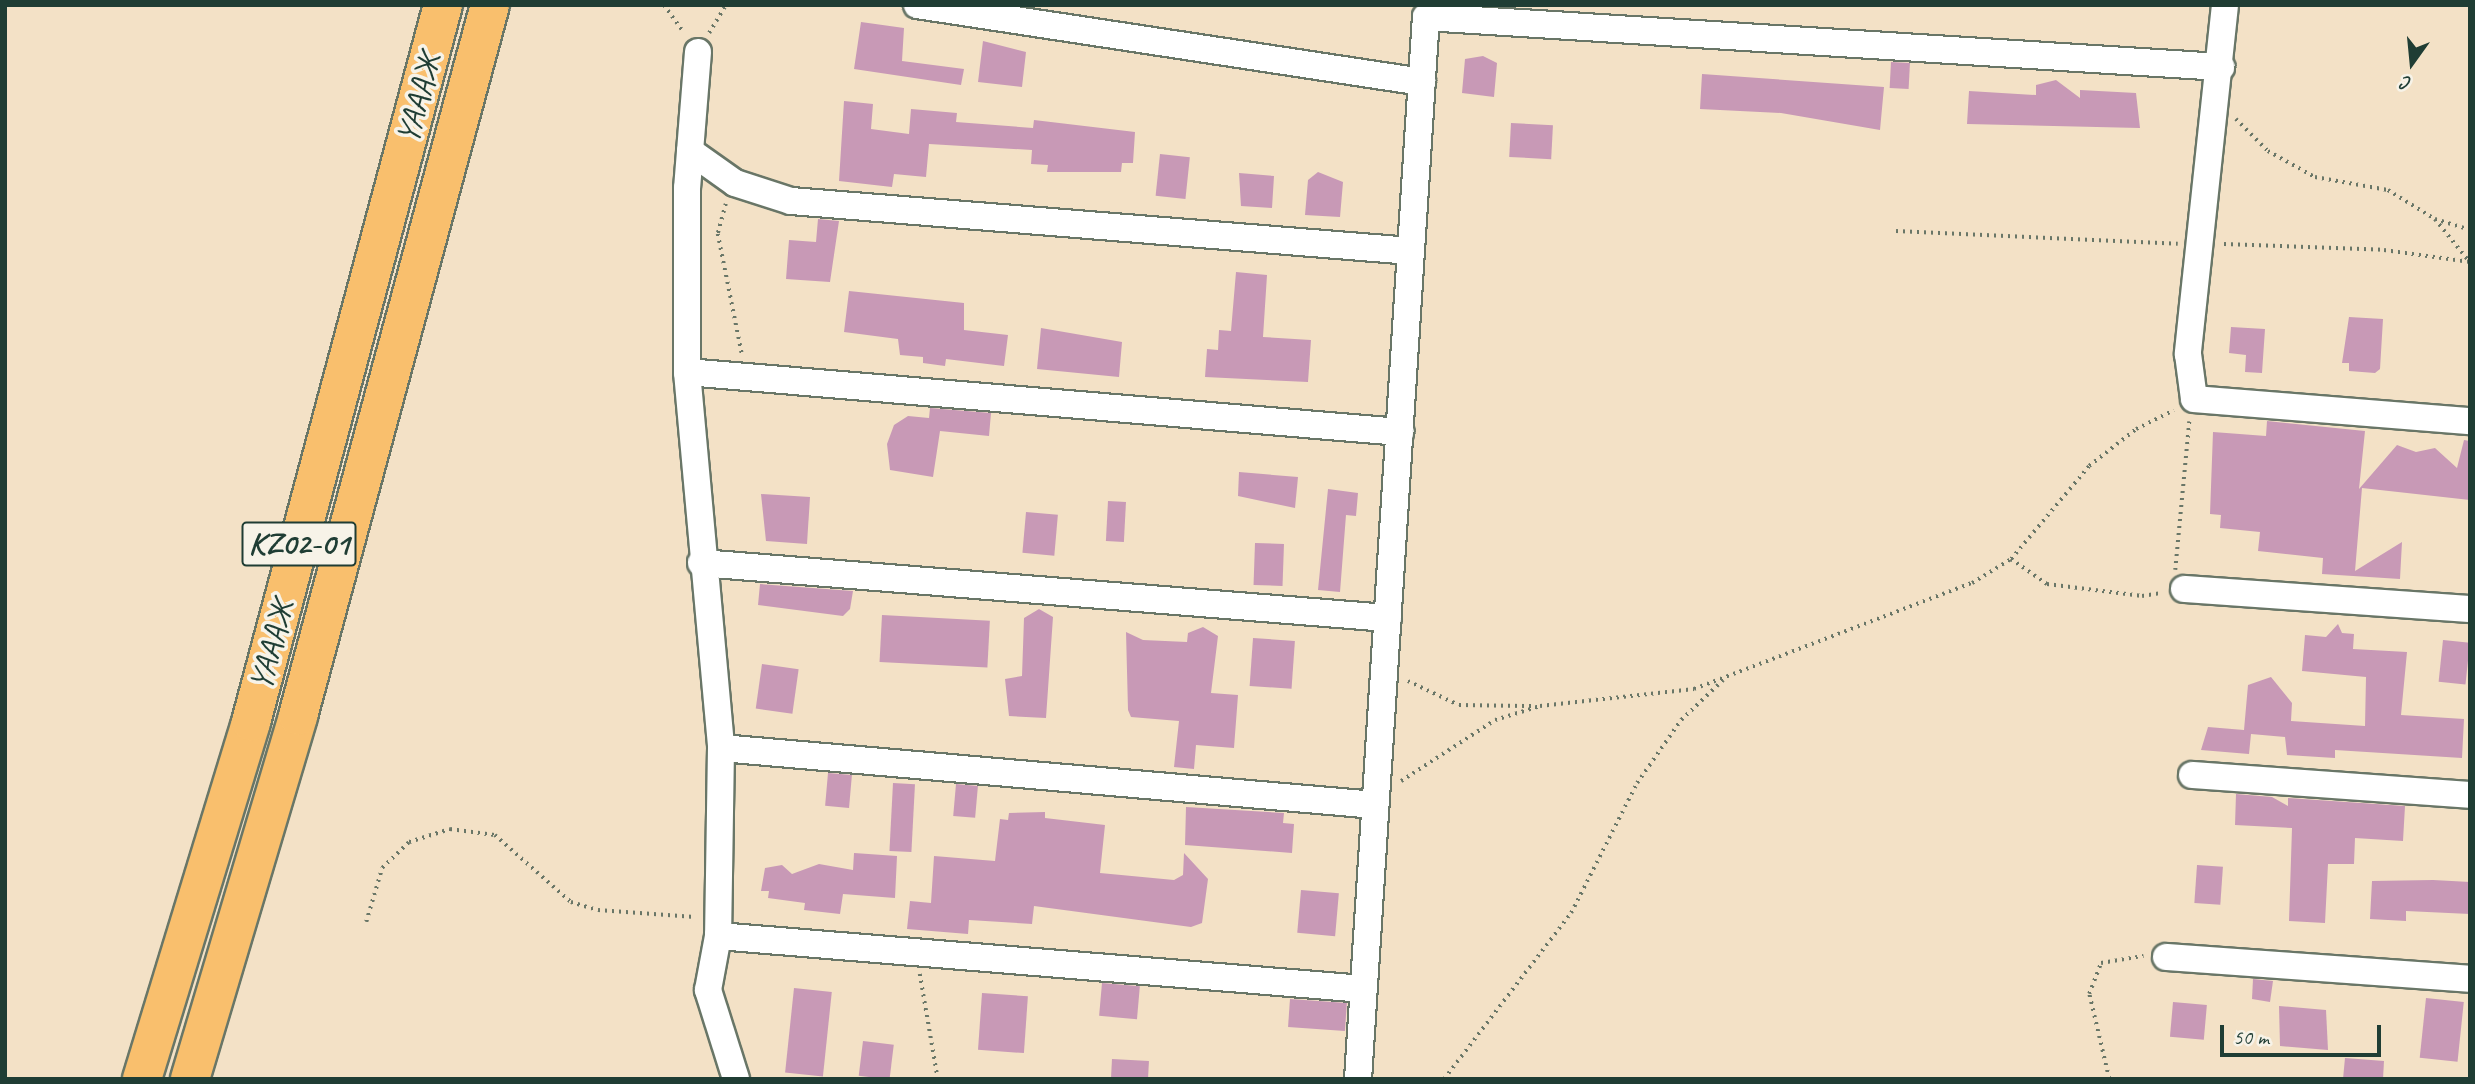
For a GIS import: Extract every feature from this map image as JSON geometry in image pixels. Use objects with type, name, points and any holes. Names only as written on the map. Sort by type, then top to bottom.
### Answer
[{"type":"highway","name":"ҮАААЖ","points":[[142,1079],[251,722],[443,5]]},
{"type":"highway","name":"ҮАААЖ","points":[[190,1079],[298,716],[490,5]]},
{"type":"street","points":[[917,5],[1422,82]]},
{"type":"street","points":[[2225,5],[2221,67],[2188,354],[2194,400],[2470,421]]},
{"type":"street","points":[[1358,1079],[1426,17],[2221,67]]},
{"type":"street","points":[[698,52],[690,150],[687,372],[701,563],[721,748],[718,936],[708,990],[736,1079]]},
{"type":"street","points":[[690,150],[735,183],[791,201],[1411,251]]},
{"type":"street","points":[[687,372],[750,380],[1400,432]]},
{"type":"street","points":[[701,563],[1388,618]]},
{"type":"street","points":[[2184,589],[2470,609]]},
{"type":"street","points":[[721,748],[1375,805]]},
{"type":"street","points":[[2192,775],[2470,795]]},
{"type":"street","points":[[718,936],[1364,989]]},
{"type":"street","points":[[2166,957],[2470,979]]},
{"type":"path","points":[[664,5],[698,52],[726,5]]},
{"type":"path","points":[[2217,100],[2280,158],[2315,177],[2388,190],[2435,219],[2470,230]]},
{"type":"path","points":[[735,183],[718,234],[750,380]]},
{"type":"path","points":[[2435,219],[2470,261]]},
{"type":"path","points":[[1385,664],[1421,691],[1459,705],[1540,706],[1694,689],[1972,583],[2011,559],[2089,466],[2136,429],[2194,400]]},
{"type":"path","points":[[2011,559],[2048,584],[2142,596],[2184,589],[2172,563],[2194,400]]},
{"type":"path","points":[[1444,1079],[1571,913],[1637,783],[1681,720],[1725,678]]},
{"type":"path","points":[[1375,805],[1413,770],[1483,727],[1540,706]]},
{"type":"path","points":[[366,922],[382,868],[409,842],[450,829],[495,835],[571,902],[598,910],[691,914],[718,936]]},
{"type":"path","points":[[919,953],[922,1010],[938,1079]]},
{"type":"path","points":[[2109,1079],[2089,994],[2101,963],[2121,955],[2166,957]]},
{"type":"building","points":[[861,22],[904,28],[902,61],[964,69],[961,85],[854,69]]},
{"type":"building","points":[[983,41],[1026,52],[1022,87],[978,82]]},
{"type":"building","points":[[1483,56],[1497,63],[1494,97],[1462,93],[1465,59]]},
{"type":"building","points":[[1891,62],[1910,63],[1909,89],[1890,88]]},
{"type":"building","points":[[1702,74],[1884,87],[1880,130],[1781,113],[1700,109]]},
{"type":"building","points":[[2056,80],[2080,98],[2080,90],[2136,93],[2140,128],[1967,124],[1969,91],[2036,95],[2036,85]]},
{"type":"building","points":[[844,101],[873,104],[871,129],[909,134],[911,109],[957,113],[956,122],[1033,128],[1034,120],[1135,132],[1133,163],[1122,163],[1121,172],[1047,172],[1048,165],[1031,164],[1032,150],[929,144],[926,177],[894,174],[892,187],[839,181]]},
{"type":"building","points":[[1511,123],[1553,125],[1551,159],[1509,157]]},
{"type":"building","points":[[1160,154],[1190,157],[1185,199],[1156,196]]},
{"type":"building","points":[[1318,172],[1343,182],[1340,217],[1305,215],[1308,180]]},
{"type":"building","points":[[1239,173],[1274,176],[1272,208],[1241,206]]},
{"type":"building","points":[[818,219],[839,221],[830,282],[786,279],[789,240],[816,242]]},
{"type":"building","points":[[1236,272],[1267,275],[1263,337],[1311,340],[1308,382],[1205,377],[1207,349],[1218,350],[1219,330],[1231,331]]},
{"type":"building","points":[[849,291],[964,303],[964,330],[1008,335],[1004,366],[946,359],[945,366],[923,363],[923,357],[900,355],[898,339],[844,332]]},
{"type":"building","points":[[2349,317],[2383,319],[2380,369],[2375,373],[2349,371],[2349,363],[2342,363]]},
{"type":"building","points":[[2231,327],[2265,329],[2262,373],[2245,372],[2246,355],[2229,353]]},
{"type":"building","points":[[1041,328],[1122,342],[1119,377],[1037,369]]},
{"type":"building","points":[[930,408],[991,413],[989,436],[940,431],[933,477],[890,470],[887,444],[894,425],[908,416],[929,418]]},
{"type":"building","points":[[2267,421],[2365,431],[2359,489],[2397,445],[2416,452],[2435,448],[2457,468],[2464,440],[2470,441],[2470,500],[2362,488],[2355,571],[2402,542],[2400,579],[2322,574],[2323,558],[2258,551],[2260,532],[2220,528],[2221,515],[2210,514],[2213,432],[2266,436]]},
{"type":"building","points":[[1239,472],[1298,477],[1295,508],[1238,496]]},
{"type":"building","points":[[1328,489],[1358,493],[1356,516],[1346,515],[1340,592],[1318,590]]},
{"type":"building","points":[[761,494],[810,497],[807,544],[766,541]]},
{"type":"building","points":[[1108,501],[1126,502],[1124,542],[1106,541]]},
{"type":"building","points":[[1026,512],[1058,515],[1054,556],[1022,553]]},
{"type":"building","points":[[1255,543],[1284,544],[1283,586],[1254,585]]},
{"type":"building","points":[[760,584],[853,591],[850,609],[843,616],[758,605]]},
{"type":"building","points":[[1039,609],[1053,617],[1046,718],[1009,716],[1005,679],[1022,676],[1024,618]]},
{"type":"building","points":[[882,615],[990,621],[987,668],[880,662]]},
{"type":"building","points":[[2338,624],[2342,633],[2354,634],[2353,649],[2407,652],[2401,715],[2464,719],[2462,758],[2335,750],[2335,758],[2287,755],[2285,737],[2251,734],[2249,754],[2201,750],[2208,727],[2244,730],[2248,685],[2271,677],[2292,703],[2291,721],[2365,726],[2366,677],[2302,671],[2305,635],[2326,637]]},
{"type":"building","points":[[1203,627],[1218,636],[1211,693],[1238,695],[1234,748],[1196,745],[1194,769],[1174,767],[1179,721],[1131,717],[1128,710],[1126,632],[1143,640],[1187,642],[1188,633]]},
{"type":"building","points":[[1253,638],[1295,641],[1292,689],[1250,686]]},
{"type":"building","points":[[2443,640],[2470,643],[2465,685],[2439,682]]},
{"type":"building","points":[[762,664],[799,669],[792,714],[756,709]]},
{"type":"building","points":[[828,773],[852,775],[849,808],[825,806]]},
{"type":"building","points":[[893,783],[915,784],[911,852],[889,851]]},
{"type":"building","points":[[956,784],[978,786],[975,818],[953,816]]},
{"type":"building","points":[[2236,794],[2272,797],[2288,806],[2288,798],[2405,806],[2403,841],[2355,838],[2354,864],[2328,864],[2325,923],[2289,921],[2292,828],[2235,825]]},
{"type":"building","points":[[1186,807],[1284,813],[1283,823],[1294,824],[1292,853],[1185,845]]},
{"type":"building","points":[[1045,812],[1045,818],[1105,825],[1100,873],[1174,880],[1183,875],[1184,853],[1208,879],[1202,923],[1191,927],[1034,906],[1032,924],[969,920],[968,934],[907,929],[910,901],[931,903],[934,856],[995,861],[1000,819],[1008,820],[1009,813]]},
{"type":"building","points":[[854,853],[897,856],[895,898],[843,894],[840,914],[804,910],[805,903],[768,898],[769,891],[761,891],[765,868],[782,865],[792,874],[819,864],[853,870]]},
{"type":"building","points":[[2197,865],[2223,867],[2220,905],[2194,903]]},
{"type":"building","points":[[2372,881],[2470,882],[2470,914],[2406,911],[2406,921],[2370,919]]},
{"type":"building","points":[[1301,890],[1339,893],[1335,936],[1297,933]]},
{"type":"building","points":[[2253,979],[2273,981],[2270,1002],[2252,999]]},
{"type":"building","points":[[1102,983],[1140,986],[1137,1019],[1099,1016]]},
{"type":"building","points":[[794,988],[832,992],[823,1077],[785,1073]]},
{"type":"building","points":[[982,993],[1028,996],[1024,1053],[978,1050]]},
{"type":"building","points":[[2426,998],[2464,1002],[2458,1062],[2420,1058]]},
{"type":"building","points":[[1290,999],[1347,1003],[1345,1031],[1288,1027]]},
{"type":"building","points":[[2173,1002],[2207,1005],[2204,1040],[2170,1037]]},
{"type":"building","points":[[2279,1006],[2326,1010],[2328,1050],[2280,1046]]},
{"type":"building","points":[[863,1041],[894,1045],[890,1079],[859,1076]]},
{"type":"building","points":[[2345,1058],[2384,1061],[2383,1079],[2343,1079]]},
{"type":"building","points":[[1112,1059],[1149,1061],[1148,1079],[1111,1079]]}]
